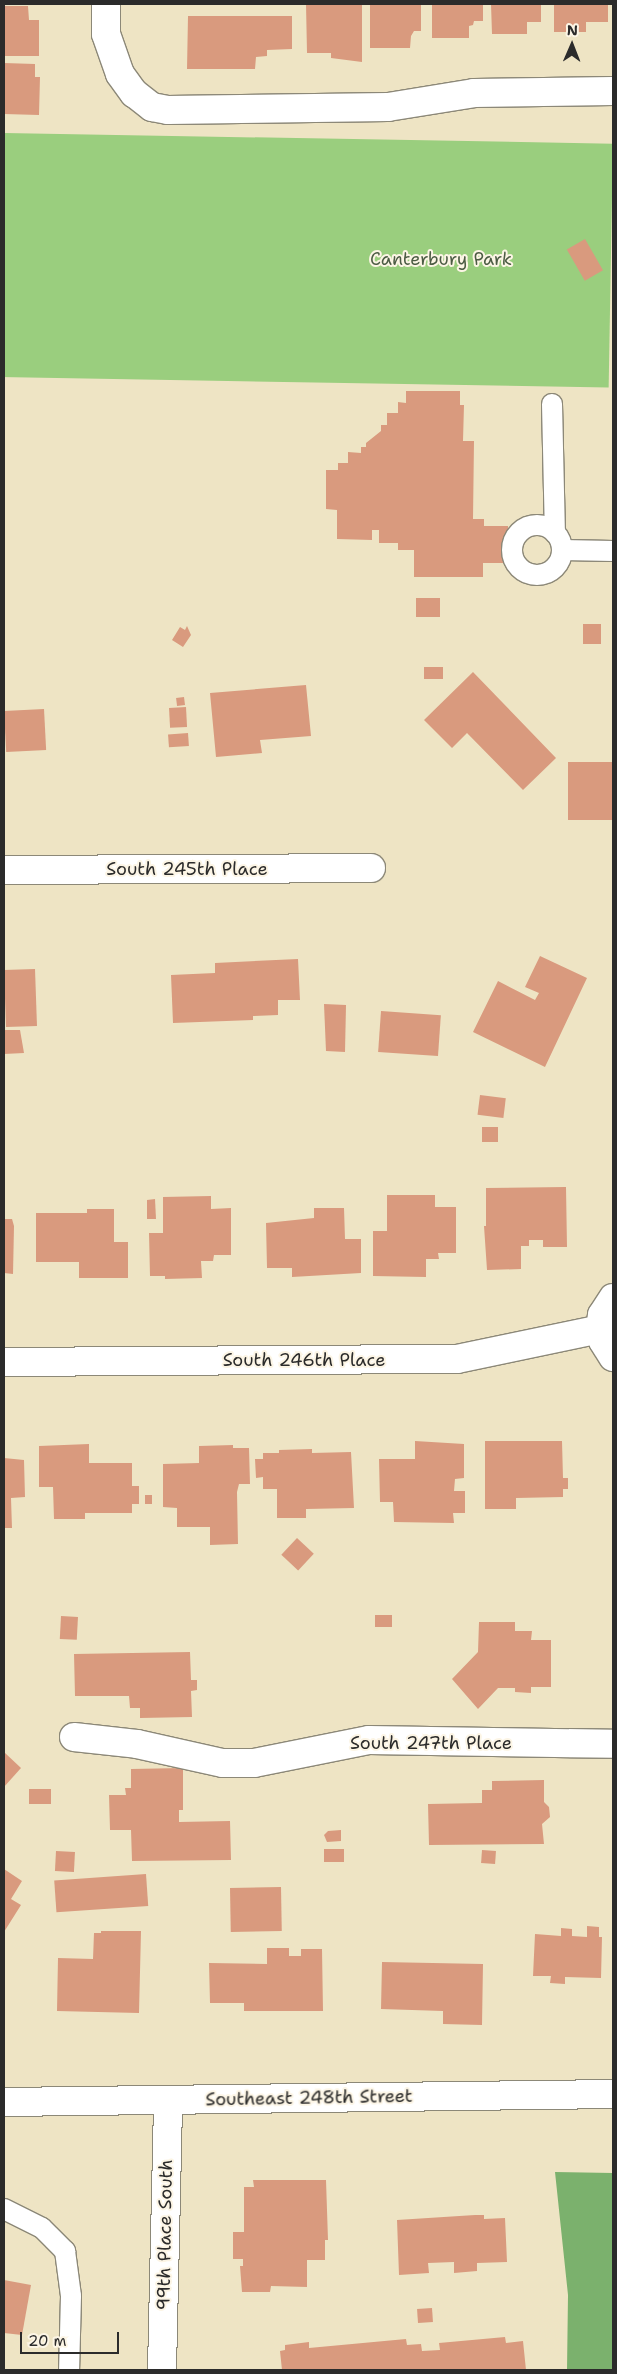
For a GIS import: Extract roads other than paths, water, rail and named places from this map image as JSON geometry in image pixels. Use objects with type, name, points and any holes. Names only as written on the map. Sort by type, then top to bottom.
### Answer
[{"type":"street","points":[[106,4],[106,34],[120,74],[134,93],[152,107],[168,110],[388,107],[474,93],[613,91]]},
{"type":"street","name":"South 245th Place","points":[[4,870],[371,868]]},
{"type":"street","points":[[613,1298],[602,1315],[600,1329],[603,1341],[613,1357]]},
{"type":"street","name":"South 246th Place","points":[[4,1362],[457,1359],[600,1329]]},
{"type":"street","name":"South 247th Place","points":[[74,1737],[137,1744],[222,1763],[254,1763],[368,1740],[613,1744]]},
{"type":"street","name":"Southeast 248th Street","points":[[4,2102],[613,2094]]},
{"type":"street","name":"99th Place South","points":[[162,2370],[168,2100]]},
{"type":"lane","points":[[552,404],[558,541],[613,551]]},
{"type":"lane","points":[[4,2209],[42,2228],[65,2251],[71,2296],[69,2370]]},
{"type":"park label","name":"Canterbury Park","points":[[441,259]]}]
